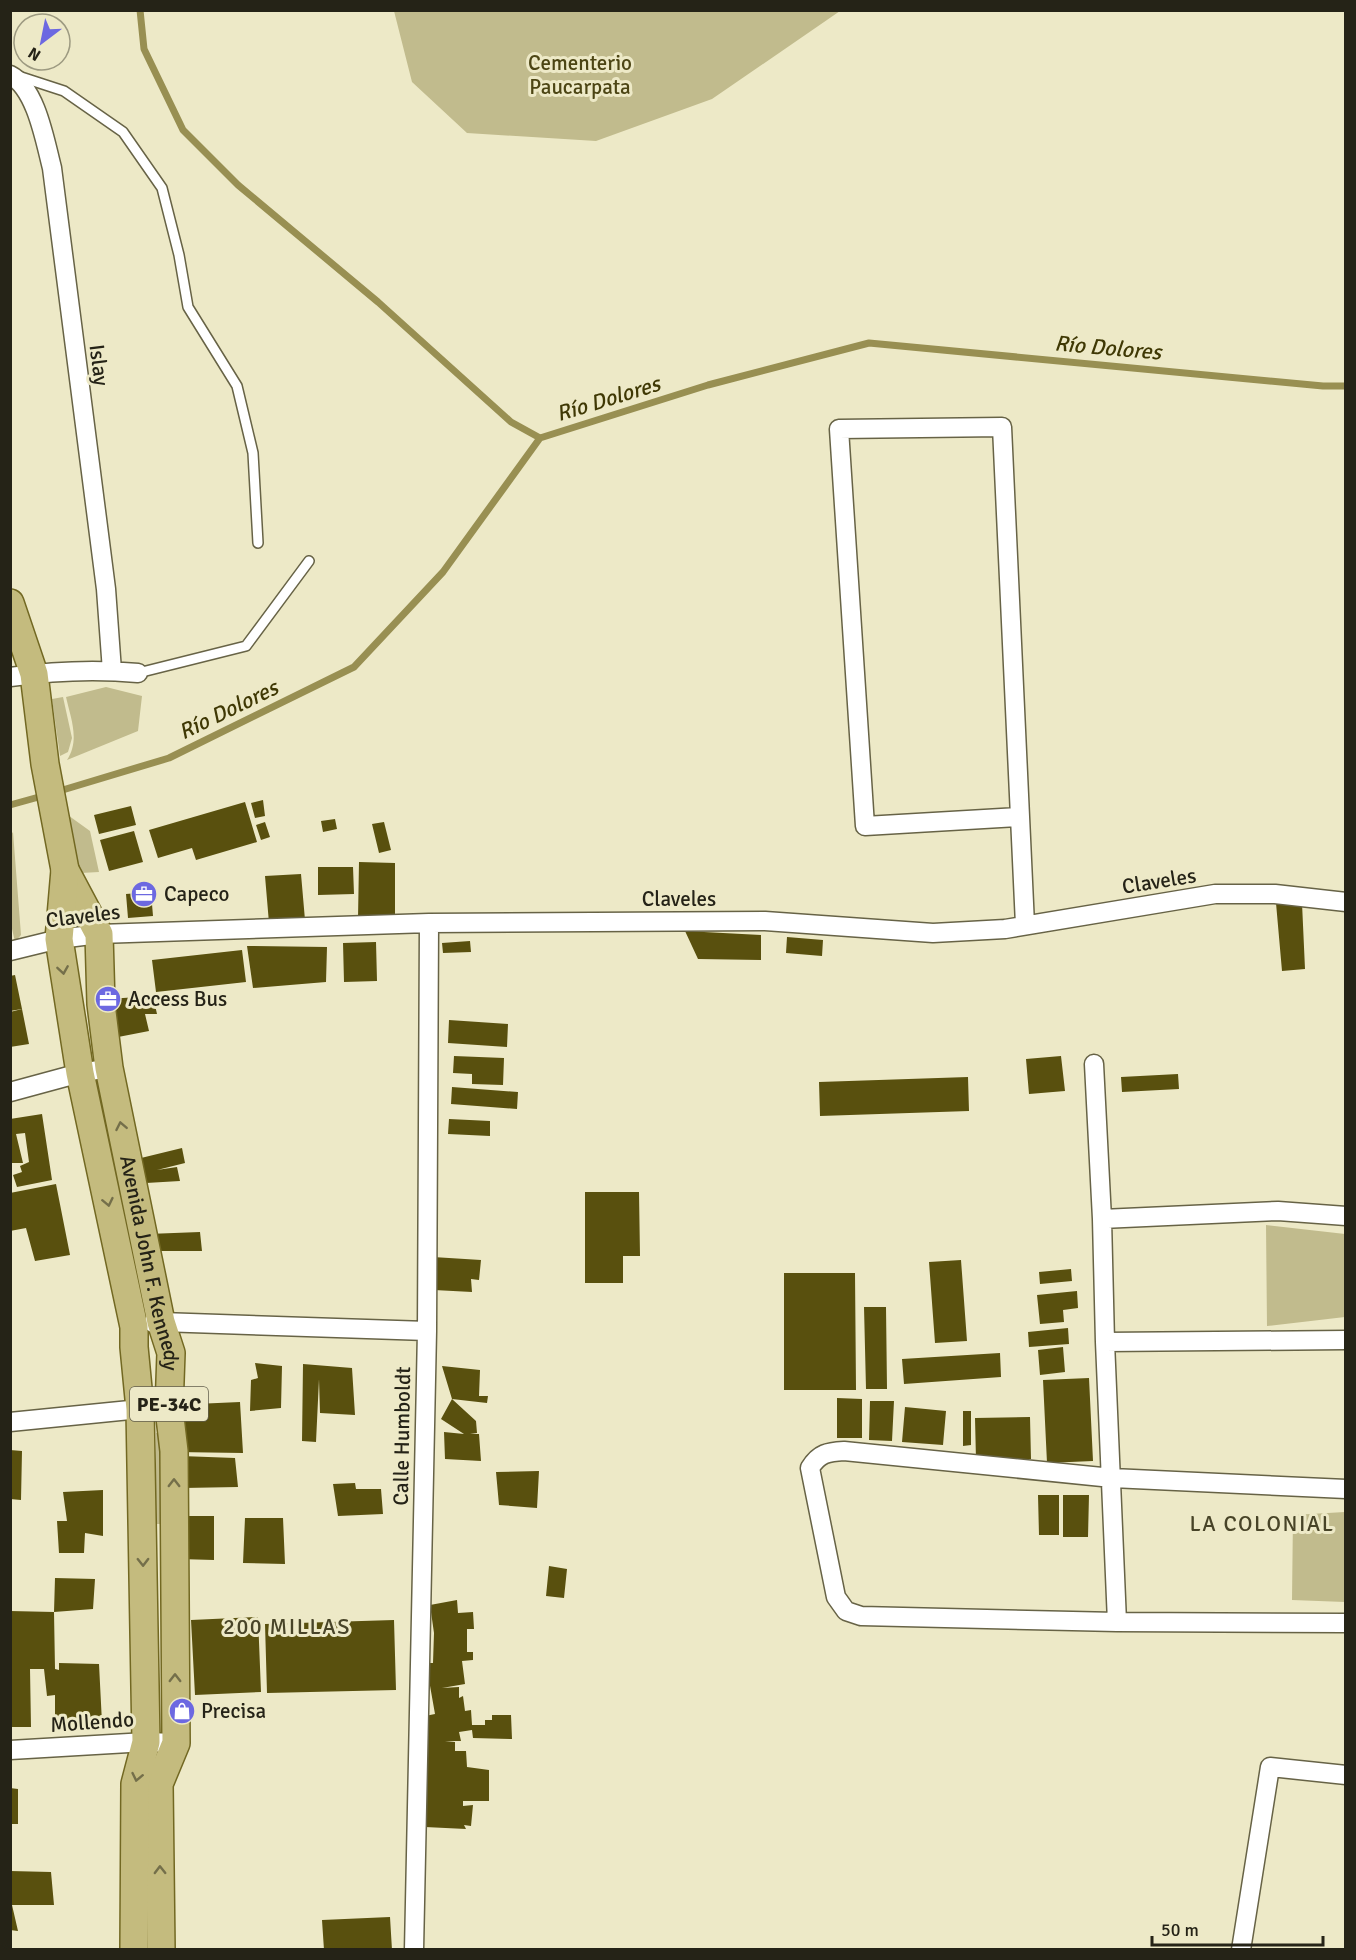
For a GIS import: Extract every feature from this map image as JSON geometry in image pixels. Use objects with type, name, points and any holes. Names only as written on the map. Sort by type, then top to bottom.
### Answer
[{"type":"main road","name":"PE-34C","points":[[10,603],[22,676]]},
{"type":"main road","name":"Avenida John F. Kennedy","points":[[22,676],[45,764],[65,870],[99,934],[101,1004],[109,1068],[148,1324],[134,1347],[140,1409],[146,1742],[135,1784],[147,1909],[161,1950]]},
{"type":"main road","name":"Avenida John F. Kennedy","points":[[65,870],[58,939],[80,1073],[148,1324],[171,1353],[169,1409],[174,1451],[176,1743],[159,1784],[147,1909],[134,1950]]},
{"type":"street","name":"Islay","points":[[11,75],[29,93],[45,138],[52,168],[106,589],[112,670]]},
{"type":"street","points":[[1019,817],[865,826],[839,429],[1002,427],[1025,925]]},
{"type":"street","points":[[22,676],[112,670],[138,673]]},
{"type":"street","name":"Claveles","points":[[10,951],[58,939],[99,934],[429,923],[765,921],[933,933],[1005,929],[1215,894],[1275,894],[1346,902]]},
{"type":"street","name":"Calle Humboldt","points":[[414,1950],[427,1331],[429,923]]},
{"type":"street","points":[[1094,1064],[1117,1622]]},
{"type":"street","points":[[10,1092],[80,1073],[109,1068]]},
{"type":"street","points":[[1102,1219],[1278,1211],[1346,1216]]},
{"type":"street","points":[[148,1324],[427,1331]]},
{"type":"street","points":[[1105,1342],[1346,1340]]},
{"type":"street","points":[[10,1422],[140,1409],[169,1409]]},
{"type":"street","points":[[1346,1489],[1112,1478],[844,1450],[826,1452],[816,1459],[810,1468],[836,1597],[846,1611],[861,1616],[1117,1622],[1346,1623]]},
{"type":"street","name":"Mollendo","points":[[10,1750],[146,1742],[176,1743]]},
{"type":"street","points":[[1241,1950],[1270,1767],[1346,1775]]},
{"type":"lane","points":[[11,75],[64,91],[123,132],[162,188],[189,307],[237,386],[253,453],[258,543]]},
{"type":"lane","points":[[138,673],[246,646],[309,561]]},
{"type":"green space","name":"Cementerio Paucarpata","points":[[394,10],[840,11],[712,99],[596,141],[467,133],[412,82]]},
{"type":"green space","points":[[106,687],[142,696],[138,731],[67,760],[74,737],[66,697]]},
{"type":"green space","points":[[63,697],[72,738],[68,752],[60,756],[52,699]]},
{"type":"green space","points":[[65,813],[90,831],[99,872],[81,873]]},
{"type":"green space","points":[[13,832],[21,935],[15,942],[10,920],[10,836]]},
{"type":"green space","points":[[1266,1225],[1345,1234],[1345,1317],[1267,1326]]},
{"type":"green space","points":[[156,1433],[160,1433],[160,1524],[156,1524]]},
{"type":"green space","points":[[1345,1512],[1345,1602],[1292,1600],[1293,1515]]},
{"type":"building","points":[[263,800],[265,816],[255,818],[251,803]]},
{"type":"building","points":[[245,802],[257,842],[196,860],[192,848],[158,858],[149,830]]},
{"type":"building","points":[[131,806],[136,825],[99,834],[94,815]]},
{"type":"building","points":[[335,819],[337,829],[323,832],[321,821]]},
{"type":"building","points":[[265,822],[270,837],[261,840],[256,825]]},
{"type":"building","points":[[384,822],[391,850],[379,853],[372,824]]},
{"type":"building","points":[[134,831],[143,862],[109,871],[100,840]]},
{"type":"building","points":[[359,862],[395,863],[395,918],[358,918]]},
{"type":"building","points":[[318,867],[353,867],[354,894],[318,895]]},
{"type":"building","points":[[301,874],[305,920],[269,923],[265,876]]},
{"type":"building","points":[[151,892],[153,916],[128,918],[126,894]]},
{"type":"building","points":[[1276,903],[1302,903],[1305,969],[1282,971]]},
{"type":"building","points":[[685,931],[761,935],[761,960],[698,959]]},
{"type":"building","points":[[787,937],[823,940],[822,956],[786,953]]},
{"type":"building","points":[[470,941],[471,952],[443,953],[442,943]]},
{"type":"building","points":[[376,942],[377,981],[344,982],[343,943]]},
{"type":"building","points":[[247,946],[327,947],[326,982],[253,988]]},
{"type":"building","points":[[242,950],[246,982],[156,992],[152,960]]},
{"type":"building","points":[[15,975],[22,1009],[10,1011],[10,976]]},
{"type":"building","points":[[153,996],[157,1014],[145,1014],[149,1031],[113,1038],[108,999]]},
{"type":"building","points":[[22,1009],[29,1044],[10,1047],[10,1012]]},
{"type":"building","points":[[449,1020],[508,1024],[507,1047],[448,1043]]},
{"type":"building","points":[[454,1056],[504,1058],[503,1085],[472,1084],[472,1074],[453,1073]]},
{"type":"building","points":[[1061,1056],[1065,1091],[1029,1094],[1026,1059]]},
{"type":"building","points":[[1178,1074],[1179,1089],[1122,1092],[1121,1077]]},
{"type":"building","points":[[968,1077],[969,1111],[820,1116],[819,1082]]},
{"type":"building","points":[[452,1087],[518,1092],[517,1109],[451,1104]]},
{"type":"building","points":[[42,1114],[52,1180],[17,1187],[13,1175],[22,1172],[20,1166],[29,1162],[25,1133],[16,1134],[23,1163],[10,1163],[10,1119]]},
{"type":"building","points":[[449,1119],[490,1121],[490,1136],[448,1134]]},
{"type":"building","points":[[182,1148],[185,1163],[157,1170],[177,1167],[180,1181],[146,1183],[141,1158]]},
{"type":"building","points":[[56,1184],[70,1255],[35,1261],[26,1228],[10,1231],[10,1193]]},
{"type":"building","points":[[585,1192],[639,1192],[640,1256],[623,1256],[623,1283],[585,1283]]},
{"type":"building","points":[[200,1232],[202,1251],[151,1251],[148,1234]]},
{"type":"building","points":[[433,1257],[481,1260],[479,1280],[471,1279],[472,1292],[434,1290]]},
{"type":"building","points":[[961,1260],[967,1341],[935,1343],[929,1262]]},
{"type":"building","points":[[1071,1269],[1072,1281],[1040,1284],[1039,1272]]},
{"type":"building","points":[[784,1273],[855,1273],[856,1390],[784,1390]]},
{"type":"building","points":[[1077,1291],[1078,1308],[1063,1310],[1064,1322],[1040,1324],[1037,1295]]},
{"type":"building","points":[[864,1307],[886,1307],[887,1389],[866,1389]]},
{"type":"building","points":[[1068,1328],[1069,1344],[1029,1347],[1028,1332]]},
{"type":"building","points":[[1063,1347],[1065,1372],[1040,1375],[1038,1350]]},
{"type":"building","points":[[1000,1353],[1001,1377],[904,1384],[902,1359]]},
{"type":"building","points":[[255,1363],[282,1366],[281,1408],[250,1411],[251,1380],[258,1378]]},
{"type":"building","points":[[303,1364],[352,1368],[355,1415],[320,1413],[319,1379],[316,1442],[302,1441]]},
{"type":"building","points":[[442,1366],[480,1370],[479,1396],[488,1396],[487,1403],[452,1399]]},
{"type":"building","points":[[1089,1378],[1093,1461],[1047,1463],[1043,1380]]},
{"type":"building","points":[[837,1398],[862,1399],[862,1438],[837,1438]]},
{"type":"building","points":[[452,1399],[476,1421],[477,1433],[470,1434],[479,1434],[481,1461],[445,1459],[444,1432],[464,1434],[441,1419]]},
{"type":"building","points":[[870,1401],[894,1401],[892,1441],[869,1440]]},
{"type":"building","points":[[240,1402],[243,1453],[176,1452],[173,1405]]},
{"type":"building","points":[[905,1407],[946,1411],[943,1445],[902,1442]]},
{"type":"building","points":[[963,1411],[971,1411],[971,1445],[963,1446]]},
{"type":"building","points":[[1030,1417],[1031,1459],[976,1460],[975,1418]]},
{"type":"building","points":[[10,1450],[22,1451],[21,1500],[10,1499]]},
{"type":"building","points":[[181,1456],[235,1458],[238,1487],[183,1488]]},
{"type":"building","points":[[539,1471],[537,1508],[499,1505],[496,1472]]},
{"type":"building","points":[[355,1483],[356,1489],[381,1489],[383,1514],[338,1516],[333,1484]]},
{"type":"building","points":[[103,1490],[103,1536],[85,1533],[84,1553],[59,1553],[57,1521],[67,1521],[63,1492]]},
{"type":"building","points":[[1038,1495],[1059,1495],[1059,1535],[1039,1535]]},
{"type":"building","points":[[1063,1495],[1089,1495],[1088,1537],[1063,1537]]},
{"type":"building","points":[[177,1516],[214,1516],[214,1560],[179,1559]]},
{"type":"building","points":[[245,1518],[283,1518],[285,1564],[243,1563]]},
{"type":"building","points":[[549,1566],[567,1569],[564,1598],[546,1596]]},
{"type":"building","points":[[55,1578],[95,1579],[93,1609],[54,1612]]},
{"type":"building","points":[[457,1600],[458,1613],[473,1612],[474,1629],[467,1629],[467,1652],[473,1652],[473,1660],[462,1661],[465,1684],[442,1688],[459,1687],[459,1698],[463,1696],[465,1711],[471,1710],[472,1725],[485,1725],[485,1720],[492,1720],[492,1715],[511,1715],[512,1739],[473,1738],[472,1730],[459,1732],[461,1741],[445,1741],[455,1742],[455,1751],[466,1751],[467,1767],[489,1770],[489,1801],[463,1801],[463,1806],[473,1805],[471,1826],[464,1825],[466,1829],[425,1827],[425,1716],[435,1714],[426,1663],[433,1663],[434,1633],[430,1605]]},
{"type":"building","points":[[10,1611],[54,1612],[55,1669],[59,1670],[59,1663],[99,1664],[102,1723],[55,1726],[55,1695],[47,1696],[44,1669],[30,1669],[31,1727],[10,1727]]},
{"type":"building","points":[[258,1617],[261,1692],[195,1695],[191,1620]]},
{"type":"building","points":[[394,1620],[396,1690],[267,1693],[265,1624]]},
{"type":"building","points":[[10,1788],[18,1789],[18,1824],[10,1824]]},
{"type":"building","points":[[10,1871],[51,1872],[54,1905],[12,1905],[18,1931],[10,1930]]},
{"type":"building","points":[[390,1917],[392,1950],[324,1950],[322,1920]]},
{"type":"waterway","points":[[140,10],[144,49],[183,130],[238,185],[378,302],[511,422],[540,438]]},
{"type":"waterway","name":"Río Dolores","points":[[56,792],[169,758],[354,667],[443,572],[540,438],[708,385],[869,343],[1323,386],[1346,386]]},
{"type":"waterway","name":"Río Dolores","points":[[10,805],[46,795]]},
{"type":"place","name":"Capeco","points":[[144,894]]},
{"type":"place","name":"Access Bus","points":[[108,999]]},
{"type":"place","name":"Precisa","points":[[182,1711]]},
{"type":"district","name":"LA COLONIAL","points":[[1262,1523]]},
{"type":"district","name":"200 MILLAS","points":[[287,1626]]}]
